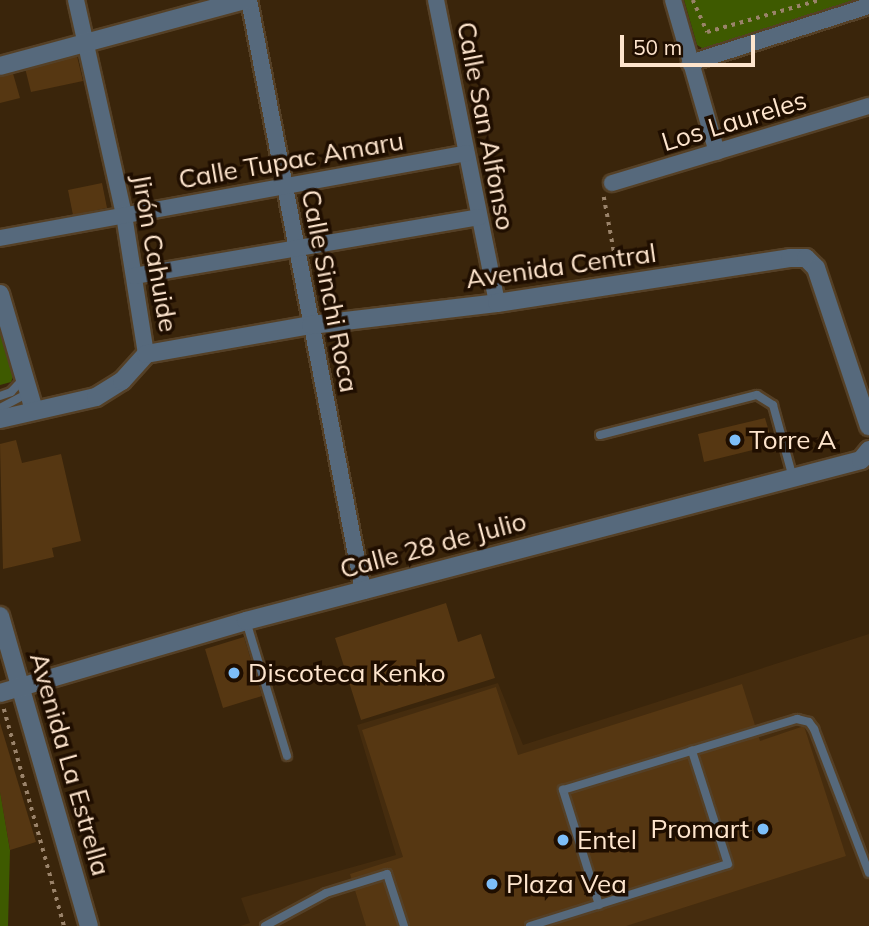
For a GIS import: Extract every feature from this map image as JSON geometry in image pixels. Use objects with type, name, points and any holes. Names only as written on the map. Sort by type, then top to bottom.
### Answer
[{"type":"street","name":"Jirón Cahuide","points":[[0,419],[96,397],[122,381],[146,355],[124,215],[76,0]]},
{"type":"street","points":[[0,66],[247,0]]},
{"type":"street","name":"Calle Sinchi Roca","points":[[247,0],[286,187],[363,591]]},
{"type":"street","name":"Calle San Alfonso","points":[[436,0],[497,303]]},
{"type":"street","points":[[673,0],[717,152]]},
{"type":"street","points":[[690,62],[869,6]]},
{"type":"street","name":"Los Laureles","points":[[612,183],[869,106]]},
{"type":"street","name":"Calle Tupac Amaru","points":[[0,238],[467,153]]},
{"type":"street","points":[[134,276],[480,217]]},
{"type":"street","name":"Avenida Central","points":[[146,355],[312,325],[497,303],[806,258],[816,268],[869,426]]},
{"type":"street","points":[[0,294],[34,410]]},
{"type":"street","name":"Calle 28 de Julio","points":[[0,694],[246,621],[793,478],[865,455]]},
{"type":"street","name":"Avenida La Estrella","points":[[0,616],[89,926]]},
{"type":"lane","points":[[0,396],[26,385]]},
{"type":"lane","points":[[0,408],[26,385]]},
{"type":"lane","points":[[600,435],[757,395],[773,405],[793,478]]},
{"type":"lane","points":[[246,621],[287,756]]},
{"type":"lane","points":[[599,905],[563,790],[790,720],[809,722],[869,873]]},
{"type":"lane","points":[[530,926],[728,864],[692,751]]},
{"type":"lane","points":[[265,926],[326,894],[387,874],[404,926]]},
{"type":"path","points":[[693,0],[707,32],[820,0]]},
{"type":"path","points":[[612,183],[604,196],[620,284]]},
{"type":"path","points":[[0,694],[64,926]]},
{"type":"shaded area","points":[[869,634],[869,926],[240,926],[250,923],[241,898],[396,855],[357,725],[498,683],[523,745]]},
{"type":"green space","points":[[684,0],[869,0],[707,51],[697,45]]},
{"type":"green space","points":[[0,321],[15,372],[11,382],[0,385]]},
{"type":"green space","points":[[0,790],[10,850],[8,926],[0,926]]},
{"type":"building","points":[[77,56],[83,81],[31,92],[25,68]]},
{"type":"building","points":[[12,70],[20,98],[0,103],[0,73]]},
{"type":"building","points":[[102,183],[107,208],[73,215],[68,190]]},
{"type":"building","name":"Torre A","points":[[765,418],[773,445],[704,462],[698,434]]},
{"type":"building","points":[[16,440],[22,463],[61,454],[81,541],[52,548],[54,557],[3,569],[0,444]]},
{"type":"building","points":[[446,603],[458,642],[481,634],[495,678],[361,720],[335,638]]},
{"type":"building","name":"Discoteca Kenko","points":[[244,637],[262,696],[223,708],[205,649]]},
{"type":"building","points":[[742,684],[760,741],[804,726],[846,856],[626,926],[366,926],[350,874],[403,857],[362,730],[496,687],[518,755]]},
{"type":"building","points":[[0,723],[36,842],[10,850],[0,792]]},
{"type":"place","name":"Torre A","points":[[735,440]]},
{"type":"place","name":"Discoteca Kenko","points":[[234,673]]},
{"type":"place","name":"Promart","points":[[763,829]]},
{"type":"place","name":"Entel","points":[[563,840]]},
{"type":"place","name":"Plaza Vea","points":[[492,884]]}]
